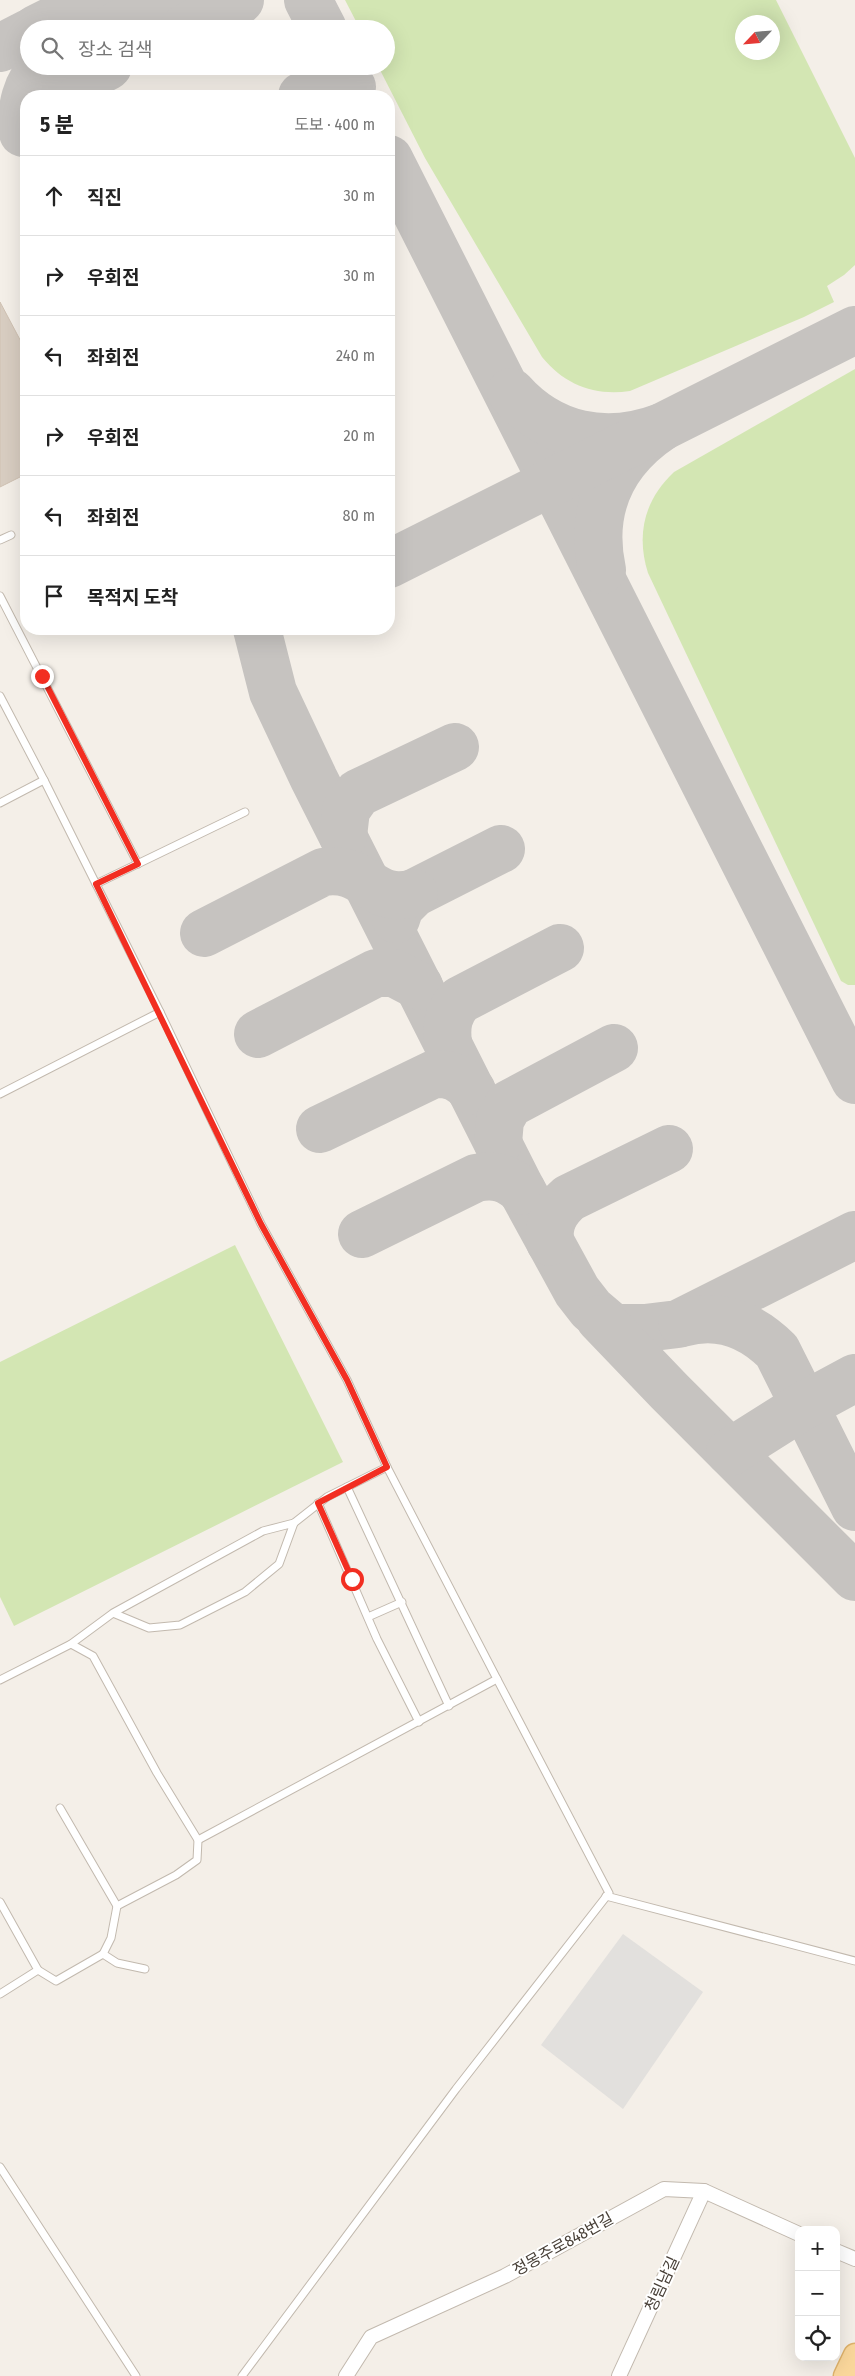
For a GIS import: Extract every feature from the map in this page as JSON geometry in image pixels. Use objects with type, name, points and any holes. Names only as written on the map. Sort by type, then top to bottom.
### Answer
[{"type":"main road","points":[[845,2376],[855,2355]]},
{"type":"street","name":"정몽주로848번길","points":[[346,2376],[371,2337],[505,2276],[664,2189],[704,2191],[795,2232]]},
{"type":"street","name":"청림남길","points":[[619,2376],[704,2191]]},
{"type":"street","points":[[840,2253],[855,2259]]},
{"type":"lane","points":[[0,540],[11,535]]},
{"type":"lane","points":[[0,596],[20,635]]},
{"type":"lane","points":[[20,635],[138,864]]},
{"type":"lane","points":[[0,696],[160,1012],[261,1224],[347,1380],[387,1467],[609,1893],[456,2089],[242,2376]]},
{"type":"lane","points":[[0,802],[44,780]]},
{"type":"lane","points":[[96,884],[245,812]]},
{"type":"lane","points":[[0,1094],[160,1012]]},
{"type":"lane","points":[[0,1680],[70,1644],[113,1612],[263,1531],[294,1523],[318,1503],[387,1467]]},
{"type":"lane","points":[[347,1487],[449,1706]]},
{"type":"lane","points":[[318,1503],[368,1617],[419,1722]]},
{"type":"lane","points":[[113,1612],[149,1628],[180,1625],[245,1592],[279,1564],[294,1523]]},
{"type":"lane","points":[[368,1617],[402,1602]]},
{"type":"lane","points":[[70,1644],[93,1656],[157,1773],[198,1840],[197,1860],[176,1875],[117,1906]]},
{"type":"lane","points":[[198,1840],[496,1679]]},
{"type":"lane","points":[[0,1902],[38,1970],[56,1981],[103,1954],[111,1938],[117,1906],[60,1808]]},
{"type":"lane","points":[[606,1896],[855,1961]]},
{"type":"lane","points":[[103,1954],[117,1964],[145,1969]]},
{"type":"lane","points":[[0,1994],[38,1970]]},
{"type":"lane","points":[[0,2167],[136,2376]]},
{"type":"green space","points":[[345,0],[776,0],[855,158],[855,265],[827,286],[834,302],[804,317],[630,391],[604,392],[581,386],[560,375],[542,357],[425,158],[395,99],[395,90],[390,90],[383,75],[395,75],[395,20],[355,20]]},
{"type":"green space","points":[[855,369],[855,985],[848,985],[841,981],[648,573],[644,559],[643,532],[649,506],[664,483],[674,472]]},
{"type":"green space","points":[[235,1245],[343,1462],[14,1626],[0,1597],[0,1362]]},
{"type":"shaded area","points":[[623,1934],[703,1992],[623,2109],[541,2045]]},
{"type":"building","points":[[0,302],[20,340],[20,477],[0,487]]},
{"type":"taxiway","points":[[54,20],[93,0]]},
{"type":"taxiway","points":[[128,20],[167,0]]},
{"type":"taxiway","points":[[201,20],[240,0]]},
{"type":"taxiway","points":[[308,0],[318,20]]},
{"type":"taxiway","points":[[0,48],[20,38]]},
{"type":"taxiway","points":[[28,90],[37,75]]},
{"type":"taxiway","points":[[61,90],[90,75]]},
{"type":"taxiway","points":[[313,90],[333,82],[339,82],[352,87]]},
{"type":"taxiway","points":[[395,171],[855,1080]]},
{"type":"taxiway","points":[[395,561],[855,330]]},
{"type":"taxiway","points":[[511,392],[544,419],[580,434],[620,437],[662,427],[644,440],[629,455],[617,471],[608,488],[602,507],[599,527],[602,570]]},
{"type":"taxiway","points":[[259,635],[273,692],[314,779],[519,1185],[577,1291],[591,1309],[611,1326],[619,1328],[645,1328],[678,1324],[855,1235]]},
{"type":"taxiway","points":[[343,836],[346,810],[358,793],[455,747]]},
{"type":"taxiway","points":[[396,919],[400,907],[414,893],[501,849]]},
{"type":"taxiway","points":[[204,933],[323,872],[338,871],[350,874],[388,894],[414,893]]},
{"type":"taxiway","points":[[448,1043],[447,1031],[449,1020],[460,1000],[560,948]]},
{"type":"taxiway","points":[[258,1034],[376,973],[394,973],[419,986]]},
{"type":"taxiway","points":[[498,1143],[500,1120],[509,1104],[614,1048]]},
{"type":"taxiway","points":[[320,1129],[434,1074],[445,1074],[455,1077],[472,1091]]},
{"type":"taxiway","points":[[550,1242],[551,1223],[556,1212],[569,1198],[669,1149]]},
{"type":"taxiway","points":[[362,1234],[476,1178],[501,1178],[512,1183],[522,1191]]},
{"type":"taxiway","points":[[600,1319],[669,1391],[855,1577]]},
{"type":"taxiway","points":[[682,1323],[709,1319],[734,1323],[756,1334],[777,1351],[855,1507]]},
{"type":"taxiway","points":[[730,1452],[803,1406],[855,1378]]},
{"type":"route","points":[[42,676],[138,864],[96,884],[160,1012],[261,1224],[347,1380],[387,1467],[326,1497],[318,1503],[352,1579]]}]
